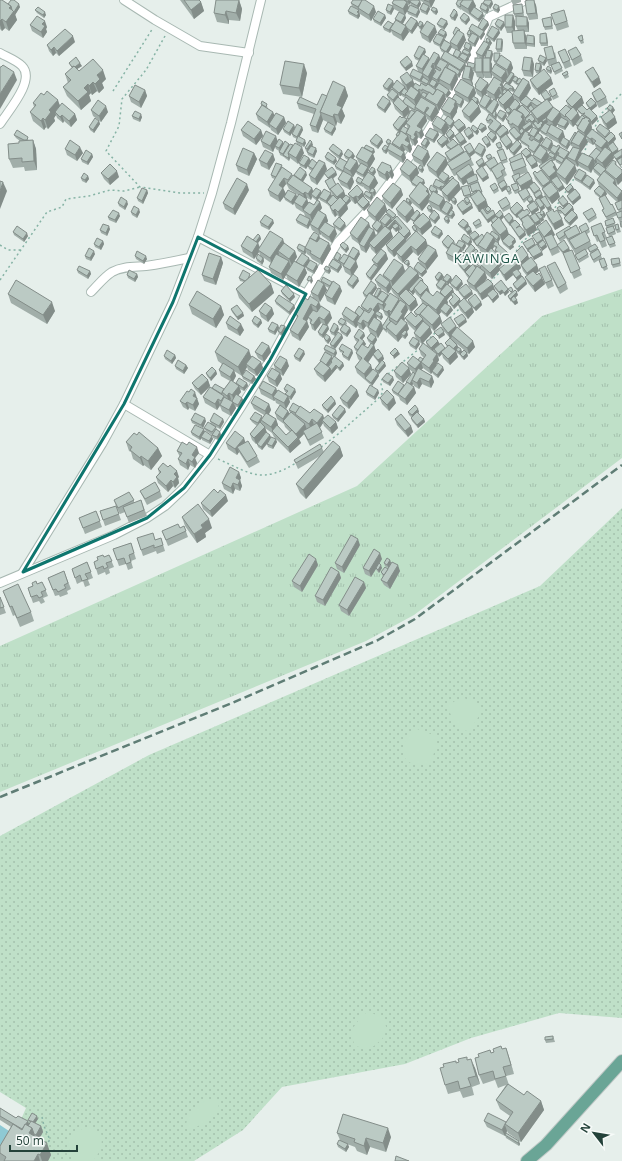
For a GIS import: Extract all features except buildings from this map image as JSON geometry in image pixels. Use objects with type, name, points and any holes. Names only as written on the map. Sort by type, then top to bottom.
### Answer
[{"type":"main road","points":[[527,1161],[546,1145],[622,1061]]},
{"type":"street","points":[[124,0],[158,22],[200,46],[249,53]]},
{"type":"street","points":[[23,572],[102,444],[124,404],[173,302],[198,237],[212,192],[262,0]]},
{"type":"street","points":[[0,583],[23,572],[114,535],[147,518],[165,506],[184,488],[210,455],[270,360],[306,294],[338,242],[374,204],[427,133],[472,58],[489,17],[526,0]]},
{"type":"street","points":[[0,53],[21,65],[27,76],[24,87],[0,124]]},
{"type":"street","points":[[198,237],[275,279],[306,294]]},
{"type":"street","points":[[91,292],[113,272],[123,268],[158,264],[189,258]]},
{"type":"street","points":[[124,404],[210,455]]},
{"type":"path","points":[[113,91],[158,22]]},
{"type":"path","points":[[140,186],[106,151],[119,126],[122,98],[146,70],[169,28]]},
{"type":"path","points":[[592,133],[602,113],[622,93]]},
{"type":"path","points":[[583,157],[588,140]]},
{"type":"path","points":[[552,213],[571,184],[581,162]]},
{"type":"path","points":[[0,280],[47,212],[62,207],[66,199],[89,196],[110,190],[124,191],[140,186],[180,193],[212,192]]},
{"type":"path","points":[[511,260],[522,242],[539,228]]},
{"type":"path","points":[[0,245],[8,250],[21,250]]},
{"type":"path","points":[[489,284],[502,270]]},
{"type":"path","points":[[446,322],[461,307]]},
{"type":"path","points":[[387,374],[420,348],[441,327]]},
{"type":"path","points":[[320,448],[378,399],[382,392],[381,384],[383,378]]},
{"type":"path","points":[[210,455],[250,473],[262,476],[272,475],[282,471],[301,460]]},
{"type":"path","points":[[42,1117],[50,1140],[44,1147]]},
{"type":"highlighted area","points":[[198,237],[306,294],[270,360],[210,455],[184,488],[147,518],[23,572],[124,404],[173,302]]},
{"type":"green space","points":[[622,289],[622,458],[414,615],[366,641],[0,792],[0,646],[357,486],[542,316]]},
{"type":"green space","points":[[622,508],[622,1018],[559,1013],[471,1038],[405,1064],[282,1087],[243,1130],[194,1161],[0,1161],[26,1108],[0,1092],[0,836],[149,755],[540,586]]},
{"type":"green space","points":[[463,698],[474,701],[480,709],[478,718],[468,731],[461,730],[456,725],[449,711],[449,705]]},
{"type":"green space","points":[[417,729],[436,736],[435,751],[428,764],[418,765],[411,763],[403,754],[404,743],[407,738]]},
{"type":"green space","points":[[367,1012],[375,1014],[383,1019],[387,1030],[382,1039],[374,1046],[364,1048],[355,1046],[350,1032],[361,1017]]},
{"type":"green space","points":[[207,1099],[215,1101],[219,1106],[207,1120],[191,1129],[186,1125],[188,1117]]},
{"type":"green space","points":[[89,1127],[101,1133],[101,1148],[93,1161],[80,1161],[73,1157],[68,1146],[69,1136],[79,1130]]},
{"type":"water","points":[[0,1125],[9,1131],[0,1146]]},
{"type":"railway","points":[[0,797],[232,703],[378,640],[415,619],[622,465]]},
{"type":"district","name":"KAWINGA","points":[[487,258]]}]
